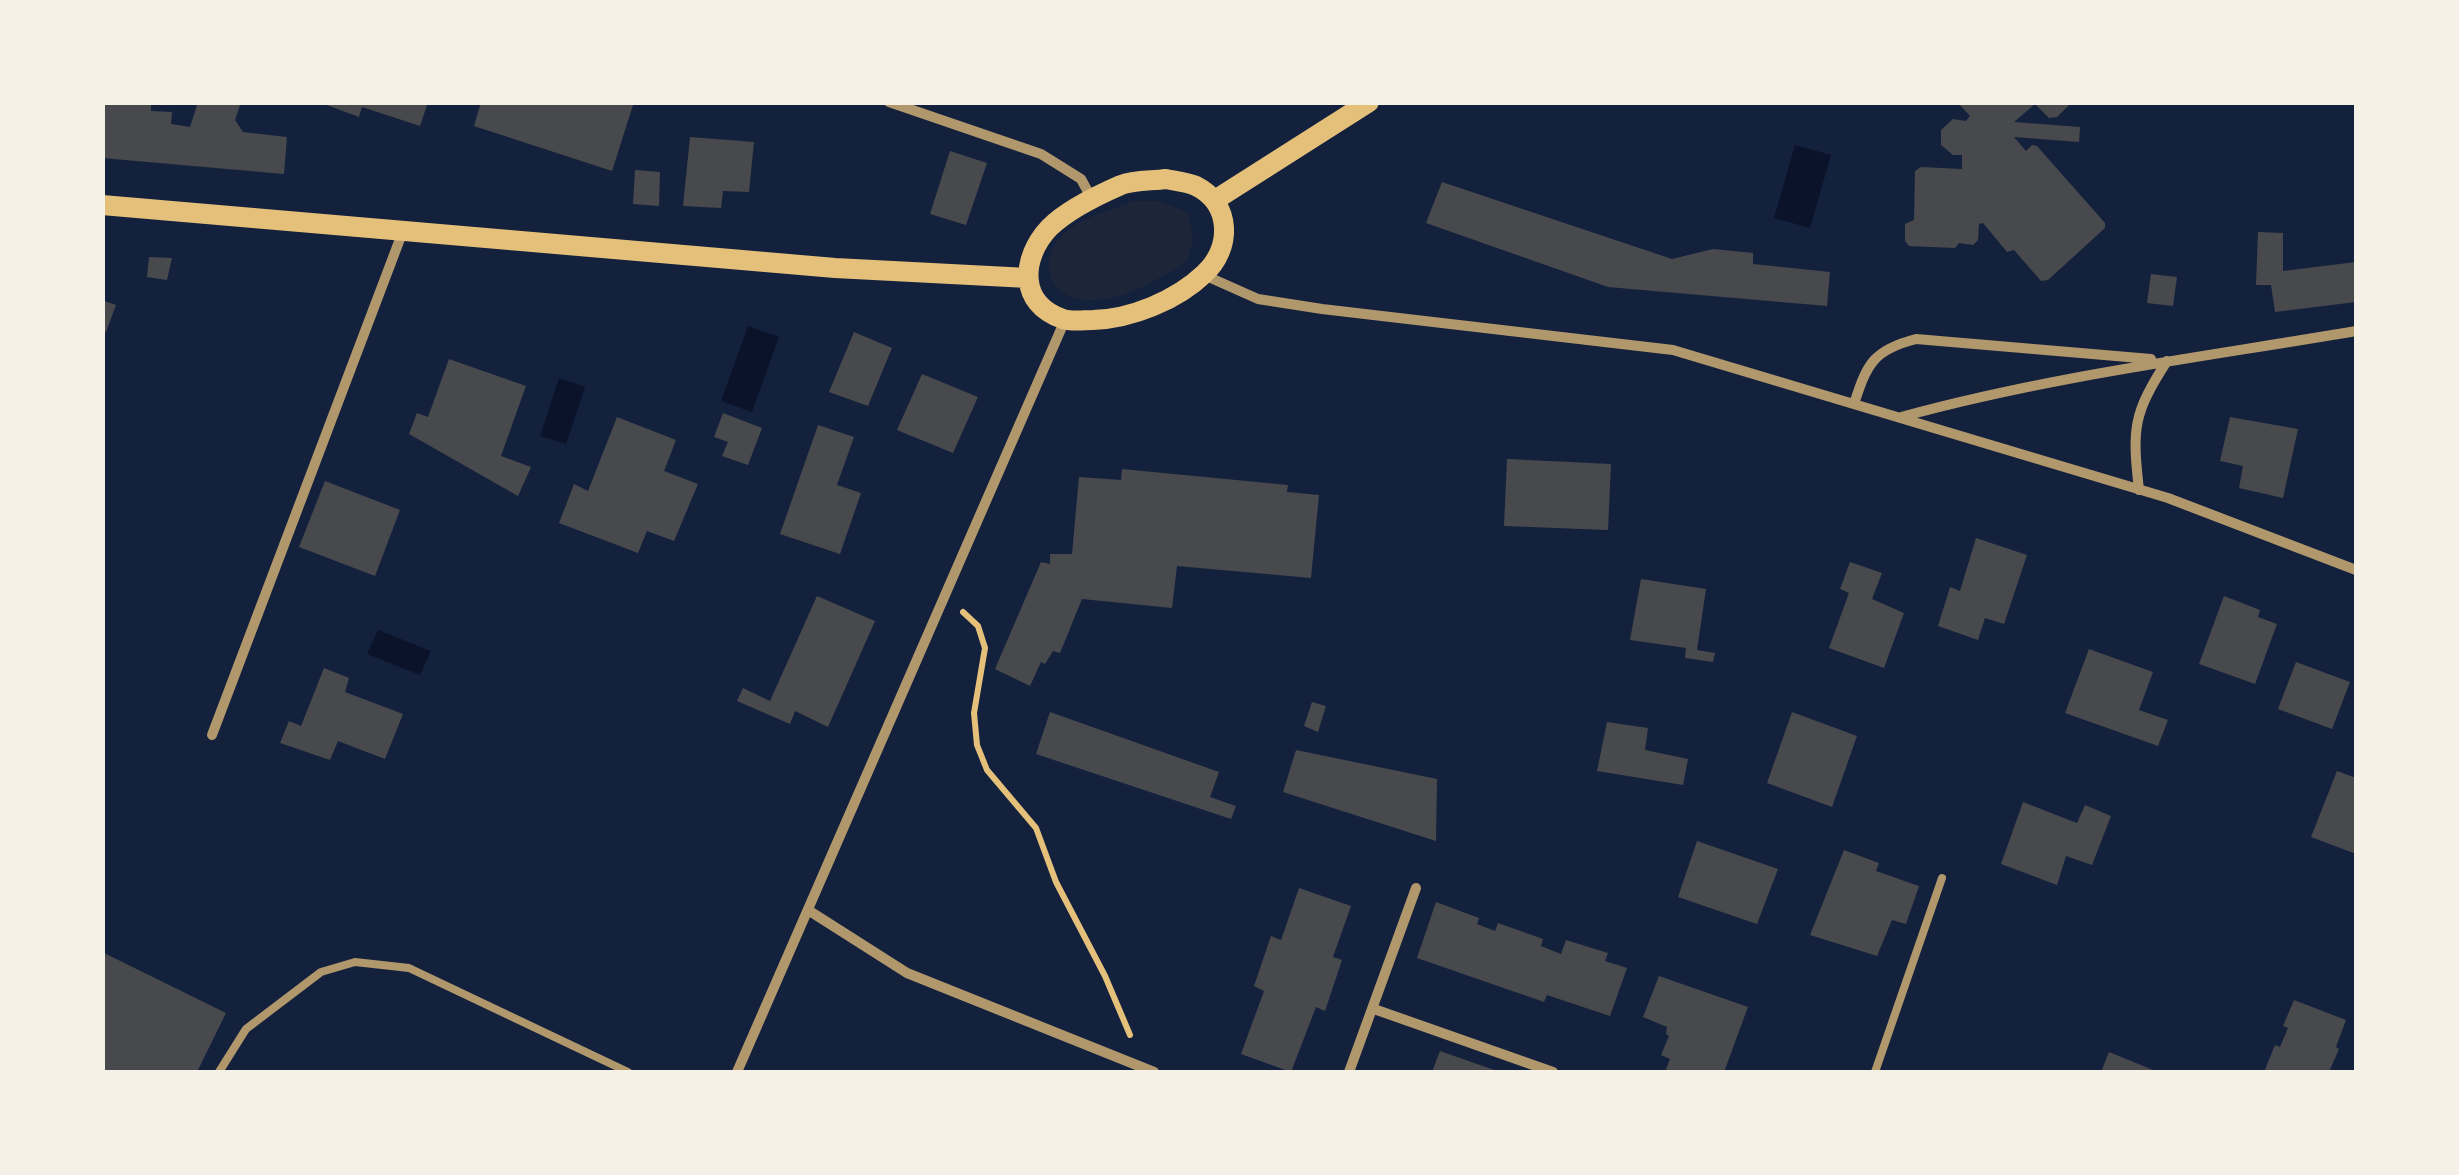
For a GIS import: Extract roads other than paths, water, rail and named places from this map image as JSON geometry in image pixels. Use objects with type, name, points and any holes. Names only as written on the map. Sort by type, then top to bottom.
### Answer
[{"type":"main road","points":[[1214,200],[1370,102]]},
{"type":"main road","points":[[1166,179],[1195,186],[1214,200],[1224,217],[1224,246],[1204,275],[1145,310],[1099,320],[1065,320],[1043,308],[1030,293],[1031,251],[1050,227],[1124,184],[1166,179]]},
{"type":"main road","points":[[102,205],[835,268],[1028,278]]},
{"type":"street","points":[[889,102],[1040,154],[1081,179],[1093,201]]},
{"type":"street","points":[[212,735],[404,230]]},
{"type":"street","points":[[1204,275],[1244,294],[1290,304],[1673,350],[2140,490],[2356,570]]},
{"type":"street","points":[[737,1072],[1065,320]]},
{"type":"street","points":[[1900,417],[1963,400],[2167,361],[2356,331]]},
{"type":"street","points":[[1854,404],[1864,374],[1876,355],[1916,339],[2167,361]]},
{"type":"street","points":[[2140,490],[2134,444],[2140,404],[2167,361]]},
{"type":"street","points":[[1349,1072],[1416,888]]},
{"type":"street","points":[[808,910],[907,973],[1149,1070]]},
{"type":"street","points":[[1374,1009],[1553,1072]]},
{"type":"lane","points":[[1875,1072],[1942,878]]},
{"type":"lane","points":[[219,1072],[246,1029],[320,972],[355,962],[409,968],[628,1072]]}]
